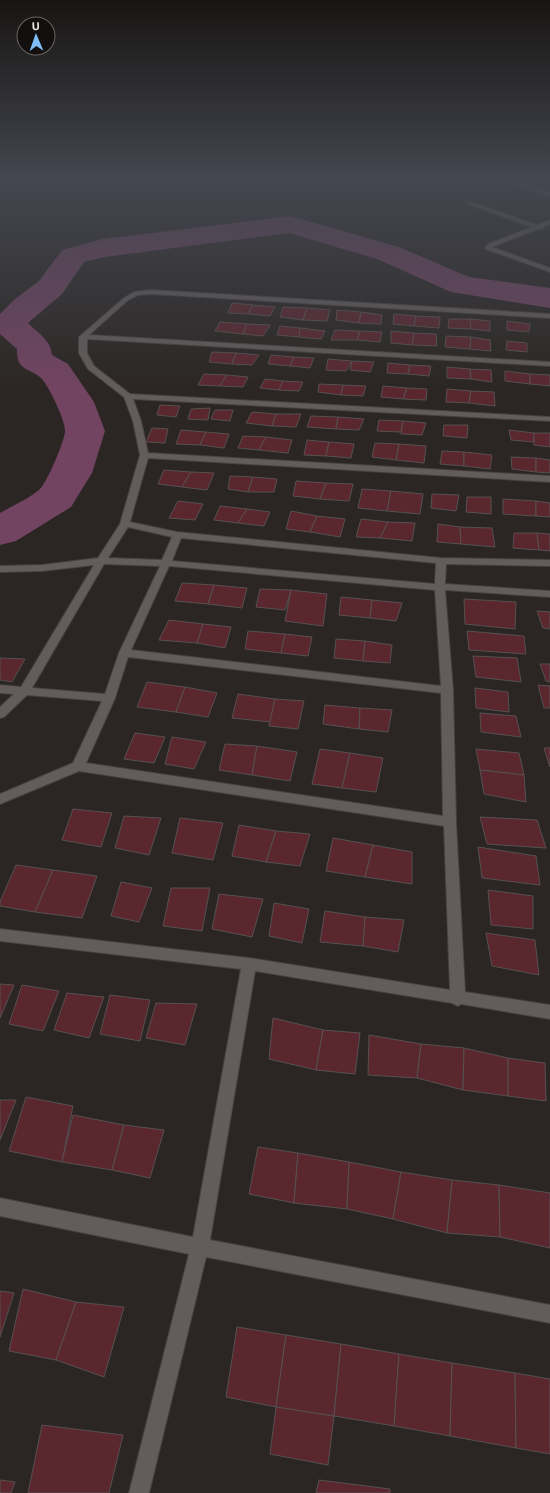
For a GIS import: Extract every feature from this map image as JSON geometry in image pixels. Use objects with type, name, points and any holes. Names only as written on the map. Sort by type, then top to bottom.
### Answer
[{"type":"street","points":[[496,251],[550,270]]},
{"type":"street","points":[[0,714],[24,691],[125,524],[144,455],[137,421],[128,396],[91,367],[83,353],[83,337],[126,299],[136,293],[146,292],[550,316]]},
{"type":"street","points":[[83,337],[550,364]]},
{"type":"street","points":[[128,396],[550,419]]},
{"type":"street","points":[[144,455],[550,479]]},
{"type":"street","points":[[125,524],[176,535],[441,561],[550,563]]},
{"type":"street","points":[[78,766],[110,698],[124,652],[166,563],[176,535]]},
{"type":"street","points":[[441,561],[440,587],[447,690],[450,822],[458,998]]},
{"type":"street","points":[[0,568],[42,568],[101,562],[166,563],[440,587],[550,594]]},
{"type":"street","points":[[124,652],[447,690]]},
{"type":"street","points":[[0,689],[110,698]]},
{"type":"street","points":[[0,799],[78,766],[450,822]]},
{"type":"street","points":[[0,935],[249,964],[550,1012]]},
{"type":"street","points":[[139,1493],[200,1247],[249,964]]},
{"type":"street","points":[[0,1207],[550,1314]]},
{"type":"building","points":[[232,303],[253,305],[248,314],[228,313]]},
{"type":"building","points":[[253,305],[275,307],[270,316],[248,314]]},
{"type":"building","points":[[283,307],[307,308],[303,320],[280,317]]},
{"type":"building","points":[[307,308],[330,310],[327,321],[303,320]]},
{"type":"building","points":[[337,310],[361,312],[359,323],[336,320]]},
{"type":"building","points":[[361,312],[382,315],[381,324],[359,323]]},
{"type":"building","points":[[394,314],[416,316],[414,326],[393,324]]},
{"type":"building","points":[[416,316],[440,317],[439,328],[414,326]]},
{"type":"building","points":[[449,319],[470,319],[471,329],[448,328]]},
{"type":"building","points":[[470,319],[490,321],[490,331],[471,329]]},
{"type":"building","points":[[507,321],[530,324],[529,332],[507,330]]},
{"type":"building","points":[[220,322],[247,324],[243,334],[215,331]]},
{"type":"building","points":[[247,324],[270,325],[263,336],[243,334]]},
{"type":"building","points":[[280,326],[300,328],[299,337],[277,335]]},
{"type":"building","points":[[300,328],[325,331],[321,339],[299,337]]},
{"type":"building","points":[[335,330],[360,331],[357,340],[331,340]]},
{"type":"building","points":[[360,331],[382,332],[380,342],[357,340]]},
{"type":"building","points":[[391,331],[414,333],[412,345],[391,343]]},
{"type":"building","points":[[414,333],[436,334],[437,346],[412,345]]},
{"type":"building","points":[[446,336],[471,337],[470,349],[445,347]]},
{"type":"building","points":[[471,337],[490,340],[491,351],[470,349]]},
{"type":"building","points":[[507,341],[527,343],[527,352],[506,350]]},
{"type":"building","points":[[212,352],[236,353],[232,364],[209,362]]},
{"type":"building","points":[[236,353],[259,355],[252,365],[232,364]]},
{"type":"building","points":[[271,355],[294,357],[290,366],[268,364]]},
{"type":"building","points":[[294,357],[314,358],[310,368],[290,366]]},
{"type":"building","points":[[328,359],[352,361],[346,371],[326,370]]},
{"type":"building","points":[[352,361],[374,362],[370,372],[350,370]]},
{"type":"building","points":[[388,363],[410,365],[408,374],[387,373]]},
{"type":"building","points":[[410,365],[431,366],[429,376],[408,374]]},
{"type":"building","points":[[447,367],[470,369],[471,379],[447,378]]},
{"type":"building","points":[[470,369],[491,370],[492,382],[471,379]]},
{"type":"building","points":[[505,371],[530,374],[530,384],[505,381]]},
{"type":"building","points":[[204,374],[227,375],[220,386],[198,385]]},
{"type":"building","points":[[530,374],[550,375],[550,386],[530,384]]},
{"type":"building","points":[[227,375],[248,377],[243,387],[220,386]]},
{"type":"building","points":[[265,379],[283,381],[279,390],[260,388]]},
{"type":"building","points":[[283,381],[303,382],[299,391],[279,390]]},
{"type":"building","points":[[319,384],[343,385],[341,395],[318,392]]},
{"type":"building","points":[[343,385],[366,386],[363,396],[341,395]]},
{"type":"building","points":[[383,386],[407,388],[403,399],[381,397]]},
{"type":"building","points":[[407,388],[427,389],[426,400],[403,399]]},
{"type":"building","points":[[447,389],[471,391],[469,403],[446,402]]},
{"type":"building","points":[[471,391],[494,392],[495,406],[469,403]]},
{"type":"building","points":[[160,405],[180,406],[176,417],[157,415]]},
{"type":"building","points":[[210,408],[208,420],[188,419],[191,409]]},
{"type":"building","points":[[215,410],[233,410],[230,421],[211,419]]},
{"type":"building","points":[[252,412],[276,414],[272,426],[246,423]]},
{"type":"building","points":[[276,414],[301,414],[296,427],[272,426]]},
{"type":"building","points":[[311,416],[338,417],[336,429],[307,427]]},
{"type":"building","points":[[338,417],[364,419],[359,430],[336,429]]},
{"type":"building","points":[[379,420],[403,421],[401,432],[377,431]]},
{"type":"building","points":[[403,421],[426,423],[422,435],[401,434]]},
{"type":"building","points":[[444,425],[468,425],[467,438],[443,436]]},
{"type":"building","points":[[152,428],[168,429],[165,443],[146,442]]},
{"type":"building","points":[[181,430],[206,432],[200,445],[176,444]]},
{"type":"building","points":[[509,430],[534,433],[534,442],[511,440]]},
{"type":"building","points":[[206,432],[229,434],[224,448],[200,445]]},
{"type":"building","points":[[534,433],[550,433],[550,447],[534,445]]},
{"type":"building","points":[[243,436],[266,437],[259,450],[238,448]]},
{"type":"building","points":[[266,437],[292,440],[288,453],[259,450]]},
{"type":"building","points":[[307,440],[329,442],[326,456],[304,455]]},
{"type":"building","points":[[329,442],[354,444],[351,458],[326,456]]},
{"type":"building","points":[[375,443],[399,444],[396,460],[372,457]]},
{"type":"building","points":[[399,444],[426,446],[424,463],[396,460]]},
{"type":"building","points":[[442,451],[464,452],[464,466],[440,464]]},
{"type":"building","points":[[464,452],[492,455],[490,469],[464,466]]},
{"type":"building","points":[[511,457],[536,458],[536,472],[512,469]]},
{"type":"building","points":[[536,458],[550,460],[550,473],[536,472]]},
{"type":"building","points":[[164,470],[191,472],[182,487],[158,484]]},
{"type":"building","points":[[191,472],[214,473],[207,490],[182,487]]},
{"type":"building","points":[[230,476],[253,477],[248,492],[228,489]]},
{"type":"building","points":[[253,477],[277,479],[274,492],[248,492]]},
{"type":"building","points":[[296,481],[326,483],[320,499],[293,496]]},
{"type":"building","points":[[326,483],[353,484],[349,501],[320,499]]},
{"type":"building","points":[[362,489],[391,491],[387,511],[358,508]]},
{"type":"building","points":[[391,491],[423,494],[420,514],[387,511]]},
{"type":"building","points":[[432,494],[459,495],[456,511],[431,508]]},
{"type":"building","points":[[467,497],[491,497],[491,514],[466,512]]},
{"type":"building","points":[[503,499],[536,501],[536,516],[503,514]]},
{"type":"building","points":[[178,501],[203,504],[195,520],[169,518]]},
{"type":"building","points":[[536,501],[550,503],[550,517],[536,516]]},
{"type":"building","points":[[220,506],[247,509],[238,523],[214,520]]},
{"type":"building","points":[[247,509],[270,512],[264,526],[238,523]]},
{"type":"building","points":[[291,511],[317,516],[310,532],[286,529]]},
{"type":"building","points":[[317,516],[345,519],[340,537],[310,532]]},
{"type":"building","points":[[361,519],[388,522],[380,538],[356,537]]},
{"type":"building","points":[[388,522],[415,523],[412,541],[380,538]]},
{"type":"building","points":[[438,524],[460,527],[461,544],[437,542]]},
{"type":"building","points":[[460,527],[492,528],[495,547],[461,544]]},
{"type":"building","points":[[514,533],[537,533],[539,550],[513,548]]},
{"type":"building","points":[[537,533],[550,534],[550,551],[539,550]]},
{"type":"building","points":[[182,583],[214,585],[208,604],[175,601]]},
{"type":"building","points":[[214,585],[247,588],[242,608],[208,604]]},
{"type":"building","points":[[260,589],[291,590],[285,610],[256,607]]},
{"type":"building","points":[[291,590],[327,594],[323,626],[285,621]]},
{"type":"building","points":[[341,597],[372,600],[370,618],[339,615]]},
{"type":"building","points":[[464,599],[516,602],[515,629],[465,624]]},
{"type":"building","points":[[372,600],[402,603],[396,621],[370,618]]},
{"type":"building","points":[[537,611],[550,612],[550,629],[543,628]]},
{"type":"building","points":[[169,620],[203,624],[197,643],[159,640]]},
{"type":"building","points":[[203,624],[231,627],[225,648],[197,643]]},
{"type":"building","points":[[248,631],[285,634],[281,653],[245,649]]},
{"type":"building","points":[[467,631],[524,636],[526,654],[469,650]]},
{"type":"building","points":[[285,634],[312,637],[308,656],[281,653]]},
{"type":"building","points":[[336,639],[365,641],[363,661],[334,658]]},
{"type":"building","points":[[365,641],[392,645],[390,663],[363,661]]},
{"type":"building","points":[[473,656],[517,658],[521,682],[476,677]]},
{"type":"building","points":[[0,658],[25,659],[12,682],[0,680]]},
{"type":"building","points":[[540,664],[550,664],[550,682],[546,681]]},
{"type":"building","points":[[147,682],[185,687],[176,712],[137,707]]},
{"type":"building","points":[[538,685],[550,686],[550,708],[544,708]]},
{"type":"building","points":[[185,687],[217,693],[208,717],[176,712]]},
{"type":"building","points":[[475,688],[508,692],[509,712],[476,708]]},
{"type":"building","points":[[238,694],[275,699],[270,722],[232,718]]},
{"type":"building","points":[[275,699],[304,701],[298,729],[269,726]]},
{"type":"building","points":[[325,705],[360,708],[359,729],[323,724]]},
{"type":"building","points":[[360,708],[392,710],[388,732],[359,729]]},
{"type":"building","points":[[480,713],[516,716],[521,737],[481,732]]},
{"type":"building","points":[[135,733],[165,737],[154,763],[124,759]]},
{"type":"building","points":[[172,737],[206,742],[194,769],[165,764]]},
{"type":"building","points":[[225,744],[257,746],[252,775],[219,770]]},
{"type":"building","points":[[257,746],[297,752],[290,781],[252,775]]},
{"type":"building","points":[[544,748],[550,748],[550,767]]},
{"type":"building","points":[[320,749],[350,753],[342,788],[312,784]]},
{"type":"building","points":[[476,749],[519,753],[524,775],[480,770]]},
{"type":"building","points":[[350,753],[383,758],[376,792],[342,788]]},
{"type":"building","points":[[480,770],[524,775],[526,802],[484,794]]},
{"type":"building","points":[[73,809],[112,813],[101,847],[62,840]]},
{"type":"building","points":[[124,816],[161,818],[149,855],[115,848]]},
{"type":"building","points":[[480,817],[537,820],[546,848],[487,844]]},
{"type":"building","points":[[180,818],[223,823],[213,860],[172,853]]},
{"type":"building","points":[[239,825],[276,831],[266,862],[232,856]]},
{"type":"building","points":[[276,831],[310,834],[300,866],[266,862]]},
{"type":"building","points":[[333,838],[373,845],[365,877],[326,871]]},
{"type":"building","points":[[373,845],[412,852],[412,884],[365,877]]},
{"type":"building","points":[[478,847],[536,856],[540,885],[482,878]]},
{"type":"building","points":[[16,865],[53,870],[35,912],[0,906],[0,902]]},
{"type":"building","points":[[53,870],[97,876],[82,918],[35,912]]},
{"type":"building","points":[[121,882],[152,888],[139,922],[111,916]]},
{"type":"building","points":[[171,888],[210,888],[202,931],[163,926]]},
{"type":"building","points":[[488,890],[533,896],[533,929],[491,925]]},
{"type":"building","points":[[219,894],[263,899],[252,937],[212,929]]},
{"type":"building","points":[[274,903],[309,909],[302,943],[269,936]]},
{"type":"building","points":[[325,911],[365,917],[363,946],[320,942]]},
{"type":"building","points":[[365,917],[404,920],[398,952],[363,946]]},
{"type":"building","points":[[486,933],[535,940],[539,975],[492,966]]},
{"type":"building","points":[[0,984],[14,985],[0,1018]]},
{"type":"building","points":[[22,985],[59,991],[43,1031],[9,1024]]},
{"type":"building","points":[[67,993],[104,997],[89,1038],[54,1030]]},
{"type":"building","points":[[110,995],[150,1000],[140,1041],[100,1034]]},
{"type":"building","points":[[156,1003],[197,1004],[185,1045],[146,1038]]},
{"type":"building","points":[[273,1018],[323,1030],[316,1070],[269,1059]]},
{"type":"building","points":[[323,1030],[360,1033],[355,1074],[316,1070]]},
{"type":"building","points":[[369,1035],[421,1044],[417,1078],[368,1075]]},
{"type":"building","points":[[421,1044],[464,1048],[463,1090],[417,1078]]},
{"type":"building","points":[[464,1048],[508,1058],[508,1096],[463,1090]]},
{"type":"building","points":[[508,1058],[545,1063],[546,1101],[508,1096]]},
{"type":"building","points":[[26,1097],[73,1106],[62,1162],[9,1151]]},
{"type":"building","points":[[0,1100],[16,1100],[0,1140]]},
{"type":"building","points":[[73,1115],[124,1125],[112,1170],[62,1162]]},
{"type":"building","points":[[124,1125],[164,1130],[150,1178],[112,1170]]},
{"type":"building","points":[[258,1147],[298,1153],[294,1203],[249,1194]]},
{"type":"building","points":[[298,1153],[349,1162],[347,1209],[294,1203]]},
{"type":"building","points":[[349,1162],[401,1172],[393,1219],[347,1209]]},
{"type":"building","points":[[401,1172],[452,1180],[447,1233],[393,1219]]},
{"type":"building","points":[[452,1180],[499,1185],[500,1237],[447,1233]]},
{"type":"building","points":[[499,1185],[550,1193],[550,1248],[500,1237]]},
{"type":"building","points":[[23,1289],[76,1302],[56,1360],[9,1351]]},
{"type":"building","points":[[0,1291],[14,1293],[0,1337]]},
{"type":"building","points":[[76,1302],[124,1307],[104,1377],[56,1360]]},
{"type":"building","points":[[237,1327],[286,1335],[276,1407],[226,1397]]},
{"type":"building","points":[[286,1335],[341,1344],[334,1416],[276,1407]]},
{"type":"building","points":[[341,1344],[399,1354],[394,1426],[334,1416]]},
{"type":"building","points":[[399,1354],[452,1363],[450,1436],[394,1426]]},
{"type":"building","points":[[452,1363],[515,1373],[516,1448],[450,1436]]},
{"type":"building","points":[[515,1373],[550,1379],[550,1454],[516,1448]]},
{"type":"building","points":[[276,1407],[334,1416],[328,1465],[270,1454]]},
{"type":"building","points":[[42,1425],[123,1435],[109,1493],[28,1493]]},
{"type":"building","points":[[0,1480],[15,1482],[11,1493],[0,1493]]},
{"type":"building","points":[[319,1480],[390,1489],[390,1493],[316,1493]]},
{"type":"waterway","points":[[0,532],[56,498],[71,473],[85,431],[75,402],[55,372],[34,359],[34,347],[9,324],[27,306],[51,287],[63,268],[73,256],[93,251]]},
{"type":"waterway","points":[[380,251],[462,285],[550,298]]}]
